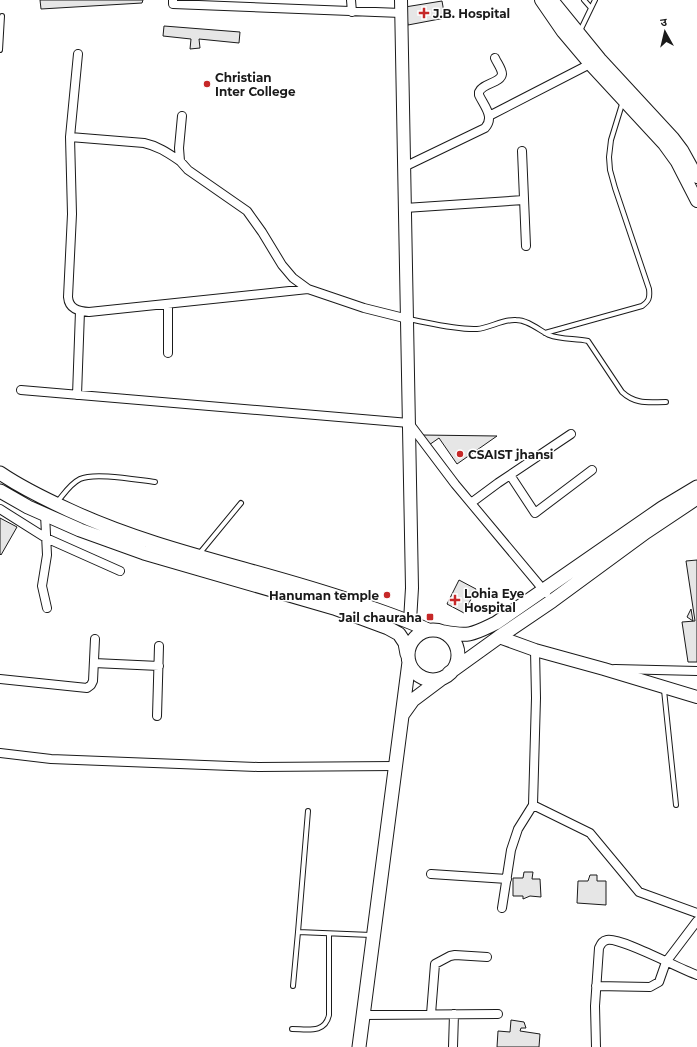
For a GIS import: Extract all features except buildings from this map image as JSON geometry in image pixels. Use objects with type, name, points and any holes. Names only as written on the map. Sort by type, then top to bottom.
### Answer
[{"type":"main road","points":[[0,472],[39,496],[88,518],[148,542],[332,594],[410,621],[428,630],[466,635],[481,631],[496,623],[662,508],[697,487]]},
{"type":"main road","points":[[0,491],[28,507],[80,530],[144,553],[334,608],[388,628],[399,634],[405,643],[408,658],[413,670],[419,676],[427,679],[435,680],[446,676],[454,667],[457,660],[458,652],[453,640],[444,632]]},
{"type":"main road","points":[[403,714],[413,700],[641,536],[697,498]]},
{"type":"main road","points":[[359,1047],[403,714],[409,646],[413,639],[420,633],[428,630]]},
{"type":"street","points":[[173,0],[173,4],[401,13]]},
{"type":"street","points":[[351,0],[352,12]]},
{"type":"street","points":[[401,0],[412,588],[410,621]]},
{"type":"street","points":[[541,0],[563,32],[590,64],[664,144],[677,162],[697,201]]},
{"type":"street","points":[[552,0],[578,33],[673,138],[686,155],[697,177]]},
{"type":"street","points":[[78,54],[70,137],[72,214],[68,297],[69,303],[72,307],[80,311],[89,312],[308,289]]},
{"type":"street","points":[[404,167],[485,128],[490,121],[479,92],[483,86],[499,79],[501,76],[502,73],[495,58]]},
{"type":"street","points":[[489,116],[590,64]]},
{"type":"street","points":[[180,161],[179,148],[182,116]]},
{"type":"street","points":[[70,137],[144,143],[162,149],[180,161],[188,170],[246,211],[262,232],[282,265],[294,278],[308,289],[364,308],[408,319]]},
{"type":"street","points":[[522,150],[526,246]]},
{"type":"street","points":[[405,208],[524,200]]},
{"type":"street","points":[[168,304],[168,353]]},
{"type":"street","points":[[77,395],[80,311]]},
{"type":"street","points":[[21,390],[409,423],[471,504],[552,601]]},
{"type":"street","points":[[471,504],[510,475],[571,434]]},
{"type":"street","points":[[510,475],[535,513],[592,470]]},
{"type":"street","points":[[0,509],[46,538],[120,571]]},
{"type":"street","points":[[45,514],[47,555],[42,586],[46,608]]},
{"type":"street","points":[[499,637],[535,650],[697,697]]},
{"type":"street","points":[[0,679],[87,688],[93,681],[95,639]]},
{"type":"street","points":[[157,716],[159,646]]},
{"type":"street","points":[[502,908],[515,838],[518,829],[533,805],[536,698],[535,650]]},
{"type":"street","points":[[94,663],[159,666]]},
{"type":"street","points":[[604,669],[697,670]]},
{"type":"street","points":[[0,753],[51,759],[258,766],[395,766]]},
{"type":"street","points":[[533,805],[590,833],[639,892],[697,913]]},
{"type":"street","points":[[431,874],[507,879]]},
{"type":"street","points":[[596,986],[650,987],[656,985],[660,982],[666,962],[697,922]]},
{"type":"street","points":[[596,1047],[596,986],[599,948],[601,943],[606,940],[611,940],[625,943],[697,975]]},
{"type":"street","points":[[431,1014],[435,964],[455,955],[487,957]]},
{"type":"street","points":[[453,1047],[454,1014]]},
{"type":"street","points":[[363,1015],[498,1014]]},
{"type":"lane","points":[[584,0],[591,8]]},
{"type":"lane","points":[[578,33],[595,0]]},
{"type":"lane","points":[[0,50],[2,16]]},
{"type":"lane","points":[[545,333],[642,306],[648,302],[650,298],[649,289],[615,188],[608,157],[611,140],[623,101]]},
{"type":"lane","points":[[408,319],[463,329],[491,327],[510,320],[517,320],[557,337],[582,339],[588,341],[622,392],[629,398],[638,402],[666,402]]},
{"type":"lane","points":[[56,504],[73,484],[81,479],[92,476],[155,482]]},
{"type":"lane","points":[[197,556],[241,502]]},
{"type":"lane","points":[[664,687],[676,805]]},
{"type":"lane","points":[[293,986],[308,811]]},
{"type":"lane","points":[[298,932],[374,935]]},
{"type":"lane","points":[[292,1029],[318,1029],[324,1026],[328,1021],[329,934]]},
{"type":"place","name":"J.B. Hospital","points":[[424,13]]},
{"type":"place","name":"Christian Inter College","points":[[207,84]]},
{"type":"place","name":"CSAIST jhansi","points":[[460,454]]},
{"type":"place","name":"Hanuman temple","points":[[387,595]]},
{"type":"place","name":"Lohia Eye Hospital","points":[[455,600]]},
{"type":"place","name":"Jail chauraha","points":[[430,617]]}]
